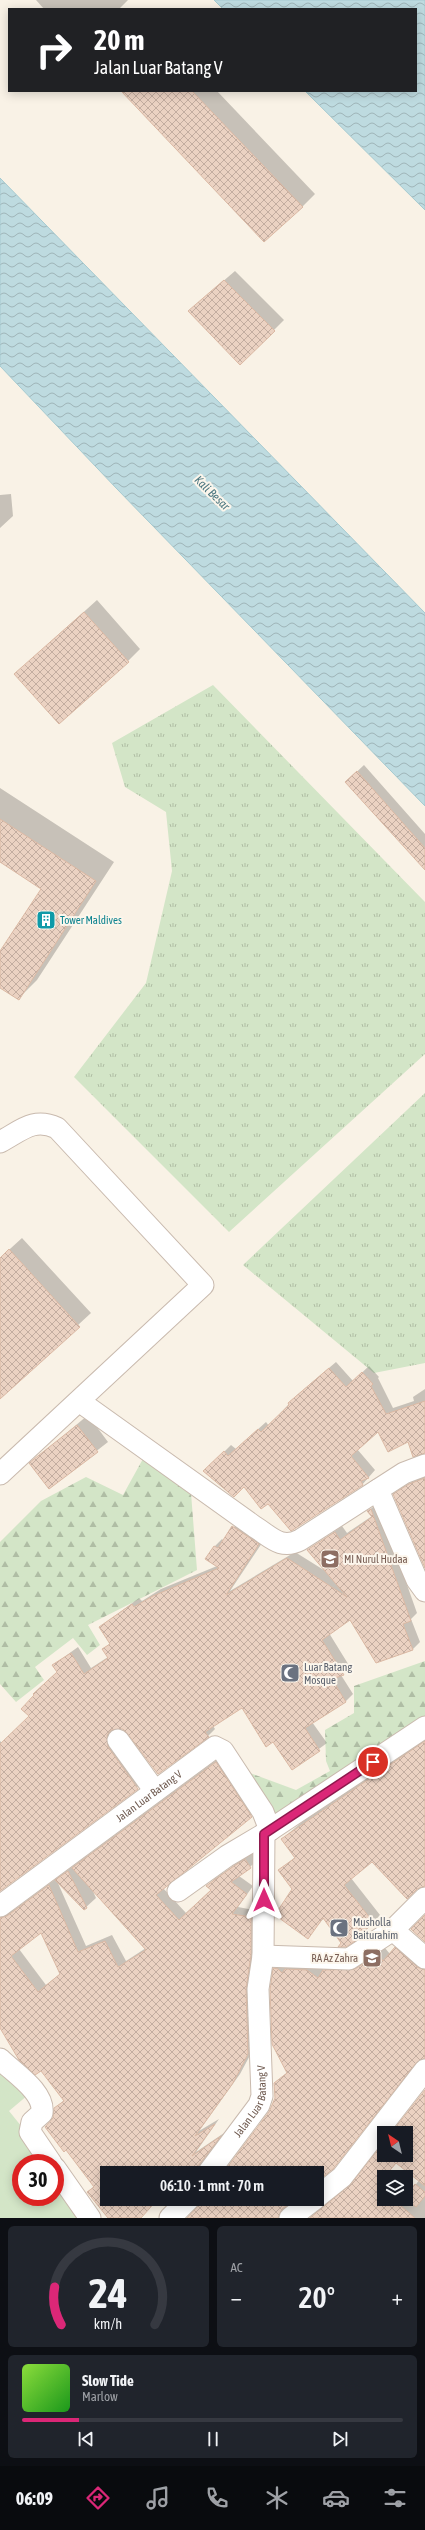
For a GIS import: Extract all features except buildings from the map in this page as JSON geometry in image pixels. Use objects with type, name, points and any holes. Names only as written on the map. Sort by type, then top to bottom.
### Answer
[{"type":"street","points":[[0,1142],[32,1124],[45,1122],[57,1128],[203,1285],[0,1474]]},
{"type":"street","points":[[79,1401],[255,1527],[283,1545],[290,1545],[300,1540],[404,1473],[425,1465]]},
{"type":"street","points":[[378,1490],[421,1585]]},
{"type":"street","points":[[178,1891],[227,1856],[267,1832],[425,1727]]},
{"type":"street","points":[[118,1740],[155,1791]]},
{"type":"street","name":"Jalan Luar Batang V","points":[[0,1906],[155,1791],[210,1748],[219,1747],[263,1812],[267,1832],[263,1956],[258,1989],[262,2096],[259,2106],[213,2166]]},
{"type":"street","points":[[263,1956],[349,1959],[393,1930],[425,1898]]},
{"type":"street","points":[[393,1930],[425,1958]]},
{"type":"street","points":[[0,2059],[32,2089],[42,2102],[42,2113],[32,2122],[30,2132],[45,2154]]},
{"type":"street","points":[[324,2192],[342,2177],[425,2070]]},
{"type":"street","points":[[64,2181],[90,2218]]},
{"type":"street","points":[[170,2218],[182,2206]]},
{"type":"street","points":[[290,2218],[306,2206]]},
{"type":"green space","points":[[213,685],[425,902],[425,1054],[229,1232],[74,1077],[146,983],[172,871],[166,812],[125,787],[112,743]]},
{"type":"green space","points":[[425,1093],[425,1363],[374,1373],[243,1265]]},
{"type":"green space","points":[[144,1457],[191,1493],[197,1570],[88,1625],[100,1645],[87,1655],[73,1638],[35,1667],[44,1680],[16,1702],[0,1684],[0,1542],[41,1501],[86,1477],[123,1495]]},
{"type":"green space","points":[[425,1661],[425,1718],[280,1821],[250,1773],[296,1790],[330,1771],[326,1761],[325,1730],[354,1713],[354,1686]]},
{"type":"green space","points":[[0,2054],[35,2089],[9,2111],[44,2154],[12,2154],[12,2206],[64,2206],[64,2180],[94,2218],[0,2218]]},
{"type":"water","points":[[214,0],[425,0],[425,210],[306,92],[417,92],[417,8],[222,8]]},
{"type":"water","name":"Kali Besar","points":[[0,178],[425,613],[425,806],[117,489],[0,366]]},
{"type":"place","name":"Tower Maldives","points":[[46,920]]},
{"type":"place","name":"MI Nurul Hudaa","points":[[330,1559]]},
{"type":"place","name":"Luar Batang Mosque","points":[[290,1673]]},
{"type":"place","name":"Musholla Baiturahim","points":[[339,1928]]},
{"type":"place","name":"RA Az Zahra","points":[[372,1958]]},
{"type":"route","points":[[264,1900],[264,1834],[373,1762]]}]
